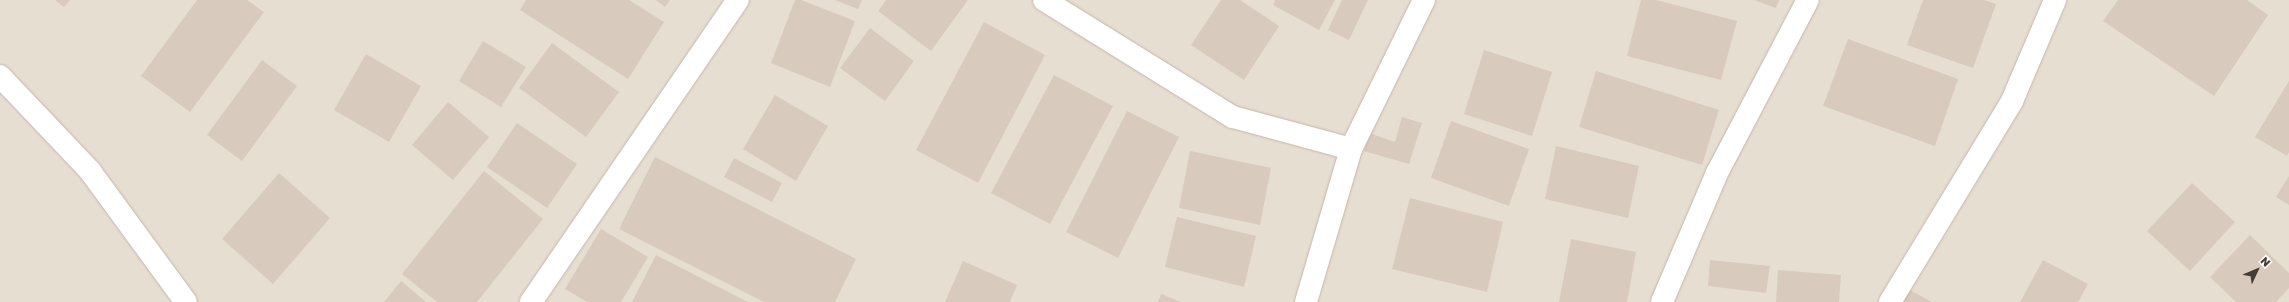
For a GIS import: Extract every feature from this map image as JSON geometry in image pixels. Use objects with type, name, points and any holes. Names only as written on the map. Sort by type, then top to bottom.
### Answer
[{"type":"street","points":[[531,302],[738,0]]},
{"type":"street","points":[[1044,0],[1234,117],[1351,148]]},
{"type":"street","points":[[1306,302],[1351,148],[1424,0]]},
{"type":"street","points":[[1662,302],[1717,173],[1808,0]]},
{"type":"street","points":[[1890,302],[2012,101],[2055,0]]},
{"type":"street","points":[[0,76],[90,171],[186,302]]},
{"type":"shaded area","points":[[0,0],[2289,0],[2289,302],[0,302]]},
{"type":"building","points":[[55,0],[70,0],[64,7]]},
{"type":"building","points":[[197,0],[247,0],[264,12],[190,112],[141,76]]},
{"type":"building","points":[[526,0],[629,0],[664,22],[628,79],[520,10]]},
{"type":"building","points":[[656,0],[670,0],[665,7]]},
{"type":"building","points":[[795,0],[801,0],[855,21],[830,87],[771,63]]},
{"type":"building","points":[[835,0],[862,0],[858,9]]},
{"type":"building","points":[[886,0],[968,0],[931,51],[878,11]]},
{"type":"building","points":[[1221,0],[1240,0],[1279,26],[1244,80],[1191,45]]},
{"type":"building","points":[[1275,0],[1335,0],[1319,30],[1273,5]]},
{"type":"building","points":[[1342,0],[1368,0],[1349,40],[1328,30]]},
{"type":"building","points":[[1641,0],[1656,0],[1737,21],[1721,80],[1627,56]]},
{"type":"building","points":[[1754,0],[1779,0],[1776,8]]},
{"type":"building","points":[[1923,0],[1984,0],[1996,4],[1973,68],[1907,45]]},
{"type":"building","points":[[2118,0],[2247,0],[2268,15],[2214,96],[2103,21]]},
{"type":"building","points":[[984,22],[1045,55],[978,183],[916,150]]},
{"type":"building","points":[[870,28],[914,61],[885,101],[840,68]]},
{"type":"building","points":[[1848,39],[1958,79],[1935,146],[1823,106]]},
{"type":"building","points":[[483,41],[526,67],[501,107],[459,81]]},
{"type":"building","points":[[552,43],[619,92],[586,137],[519,88]]},
{"type":"building","points":[[1484,50],[1552,72],[1532,136],[1464,114]]},
{"type":"building","points":[[366,54],[421,86],[389,142],[334,110]]},
{"type":"building","points":[[262,60],[297,86],[242,161],[207,135]]},
{"type":"building","points":[[1596,71],[1719,110],[1702,165],[1579,127]]},
{"type":"building","points":[[1054,75],[1113,106],[1050,224],[991,193]]},
{"type":"building","points":[[2289,81],[2289,152],[2287,156],[2255,137]]},
{"type":"building","points":[[775,95],[828,126],[796,181],[743,149]]},
{"type":"building","points":[[448,102],[489,137],[453,180],[412,145]]},
{"type":"building","points":[[1127,111],[1179,137],[1118,258],[1066,232]]},
{"type":"building","points":[[1402,117],[1422,123],[1409,164],[1364,151],[1369,133],[1395,142]]},
{"type":"building","points":[[1451,121],[1529,149],[1509,206],[1431,178]]},
{"type":"building","points":[[517,123],[577,164],[547,208],[487,167]]},
{"type":"building","points":[[1556,146],[1639,166],[1628,218],[1545,199]]},
{"type":"building","points":[[1190,151],[1271,168],[1260,225],[1179,208]]},
{"type":"building","points":[[655,157],[856,259],[835,302],[764,302],[619,229]]},
{"type":"building","points":[[734,158],[782,183],[772,202],[724,177]]},
{"type":"building","points":[[484,171],[543,219],[477,302],[437,302],[402,274]]},
{"type":"building","points":[[279,173],[330,218],[273,284],[222,239]]},
{"type":"building","points":[[2289,176],[2289,205],[2276,197]]},
{"type":"building","points":[[2192,183],[2235,222],[2190,271],[2147,231]]},
{"type":"building","points":[[1410,198],[1503,222],[1487,292],[1392,269]]},
{"type":"building","points":[[1177,217],[1256,236],[1244,287],[1165,267]]},
{"type":"building","points":[[601,229],[648,257],[621,302],[587,302],[565,289]]},
{"type":"building","points":[[2250,235],[2289,273],[2289,288],[2276,302],[2236,302],[2210,277]]},
{"type":"building","points":[[1571,239],[1636,252],[1627,302],[1559,302]]},
{"type":"building","points":[[656,255],[748,302],[632,302]]},
{"type":"building","points":[[1710,260],[1770,266],[1766,293],[1708,286]]},
{"type":"building","points":[[2043,260],[2088,284],[2078,302],[2020,302]]},
{"type":"building","points":[[963,261],[1017,285],[1010,302],[945,302]]},
{"type":"building","points":[[1778,270],[1841,275],[1839,302],[1776,302]]},
{"type":"building","points":[[401,281],[425,301],[425,302],[384,302]]},
{"type":"building","points":[[1906,288],[1932,302],[1898,302]]},
{"type":"building","points":[[1161,294],[1181,302],[1158,302]]}]
